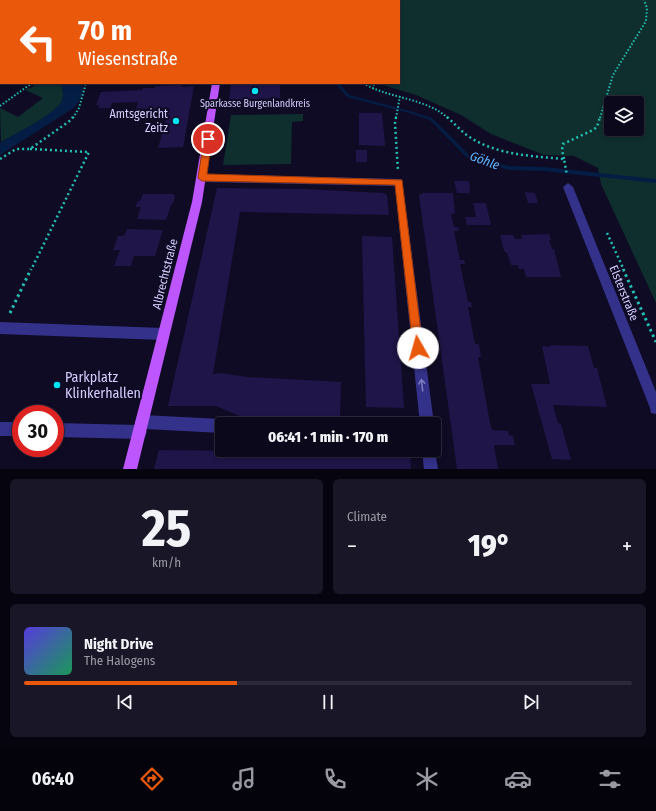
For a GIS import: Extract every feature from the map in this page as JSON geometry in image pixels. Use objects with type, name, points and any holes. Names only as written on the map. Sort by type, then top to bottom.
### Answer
[{"type":"main road","name":"Albrechtstraße","points":[[130,469],[202,178],[216,84]]},
{"type":"street","points":[[202,178],[399,182],[426,417]]},
{"type":"street","name":"Elsterstraße","points":[[568,182],[656,408]]},
{"type":"street","points":[[2,328],[163,334]]},
{"type":"street","points":[[64,430],[215,426]]},
{"type":"street","points":[[0,429],[12,429]]},
{"type":"street","points":[[430,457],[431,469]]},
{"type":"path","points":[[568,182],[562,147],[563,144],[571,139],[592,131],[597,127],[613,75],[646,21],[647,8],[644,0]]},
{"type":"path","points":[[0,106],[31,84]]},
{"type":"path","points":[[30,149],[64,126],[75,115],[84,93],[86,84]]},
{"type":"path","points":[[365,84],[373,89],[400,96],[434,108],[448,117],[468,136],[486,145],[525,155],[564,159]]},
{"type":"path","points":[[373,89],[374,84]]},
{"type":"path","points":[[399,182],[395,123],[400,96]]},
{"type":"path","points":[[0,159],[16,149],[89,152],[2,328]]},
{"type":"path","points":[[607,233],[656,342]]},
{"type":"green space","points":[[400,0],[656,0],[656,303],[601,184],[598,168],[574,156],[544,155],[491,134],[461,115],[416,95],[383,85],[400,84]]},
{"type":"green space","points":[[36,84],[60,84],[63,92],[62,101],[44,118],[1,142],[0,108],[18,117],[43,98],[25,90]]},
{"type":"green space","points":[[303,114],[303,121],[292,122],[291,164],[223,165],[231,115]]},
{"type":"water","points":[[60,84],[82,84],[82,96],[75,107],[0,155],[0,143],[34,124],[58,106],[62,101]]},
{"type":"building","name":"Sparkasse Burgenlandkreis","points":[[231,84],[280,84],[280,98],[229,100]]},
{"type":"building","name":"Amtsgericht Zeitz","points":[[182,85],[182,87],[194,86],[183,147],[158,148],[169,109],[171,108],[136,109],[138,102],[112,103],[110,108],[98,108],[99,105],[96,105],[101,92],[142,90],[143,88],[155,88],[155,86]]},
{"type":"building","points":[[359,113],[382,113],[385,146],[359,145]]},
{"type":"building","points":[[356,150],[367,150],[367,162],[356,162]]},
{"type":"building","points":[[454,181],[469,181],[470,193],[457,193]]},
{"type":"building","points":[[217,188],[305,189],[383,193],[387,195],[389,215],[240,212],[213,374],[221,373],[247,377],[341,382],[340,417],[242,417],[216,406],[168,406]]},
{"type":"building","points":[[525,192],[535,193],[538,203],[528,203]]},
{"type":"building","points":[[423,193],[453,193],[455,214],[451,214],[454,227],[458,227],[459,231],[454,231],[460,260],[464,260],[465,264],[460,264],[468,302],[471,302],[472,307],[468,307],[475,344],[479,344],[481,357],[478,357],[490,423],[492,430],[508,431],[509,435],[513,436],[515,445],[494,445],[498,469],[457,469],[419,195]]},
{"type":"building","points":[[143,194],[174,194],[175,198],[166,220],[137,219],[141,207],[135,207]]},
{"type":"building","points":[[473,203],[486,203],[491,225],[467,225],[465,217],[476,217]]},
{"type":"building","points":[[127,229],[163,230],[155,256],[134,256],[131,266],[114,266],[120,250],[113,250],[118,236],[124,236]]},
{"type":"building","points":[[549,234],[551,240],[549,240],[552,249],[554,249],[561,277],[526,277],[524,269],[519,269],[518,265],[511,265],[507,253],[504,251],[500,235],[513,235],[515,239],[522,239],[521,235]]},
{"type":"building","points":[[362,236],[392,237],[404,408],[366,407]]},
{"type":"building","points":[[550,345],[588,346],[594,368],[597,368],[607,407],[553,405],[558,423],[561,424],[571,460],[552,459],[531,384],[550,384],[542,346],[550,347]]},
{"type":"building","points":[[159,450],[215,451],[215,457],[410,457],[411,469],[154,469]]},
{"type":"waterway","name":"Göhle","points":[[338,84],[348,96],[431,119],[468,156],[509,168],[544,169],[656,181]]},
{"type":"place","name":"Sparkasse Burgenlandkreis","points":[[255,91]]},
{"type":"place","name":"Amtsgericht Zeitz","points":[[176,121]]},
{"type":"place","name":"Parkplatz Klinkerhallen","points":[[57,385]]},
{"type":"route","points":[[208,139],[202,178],[399,182],[418,348]]}]
